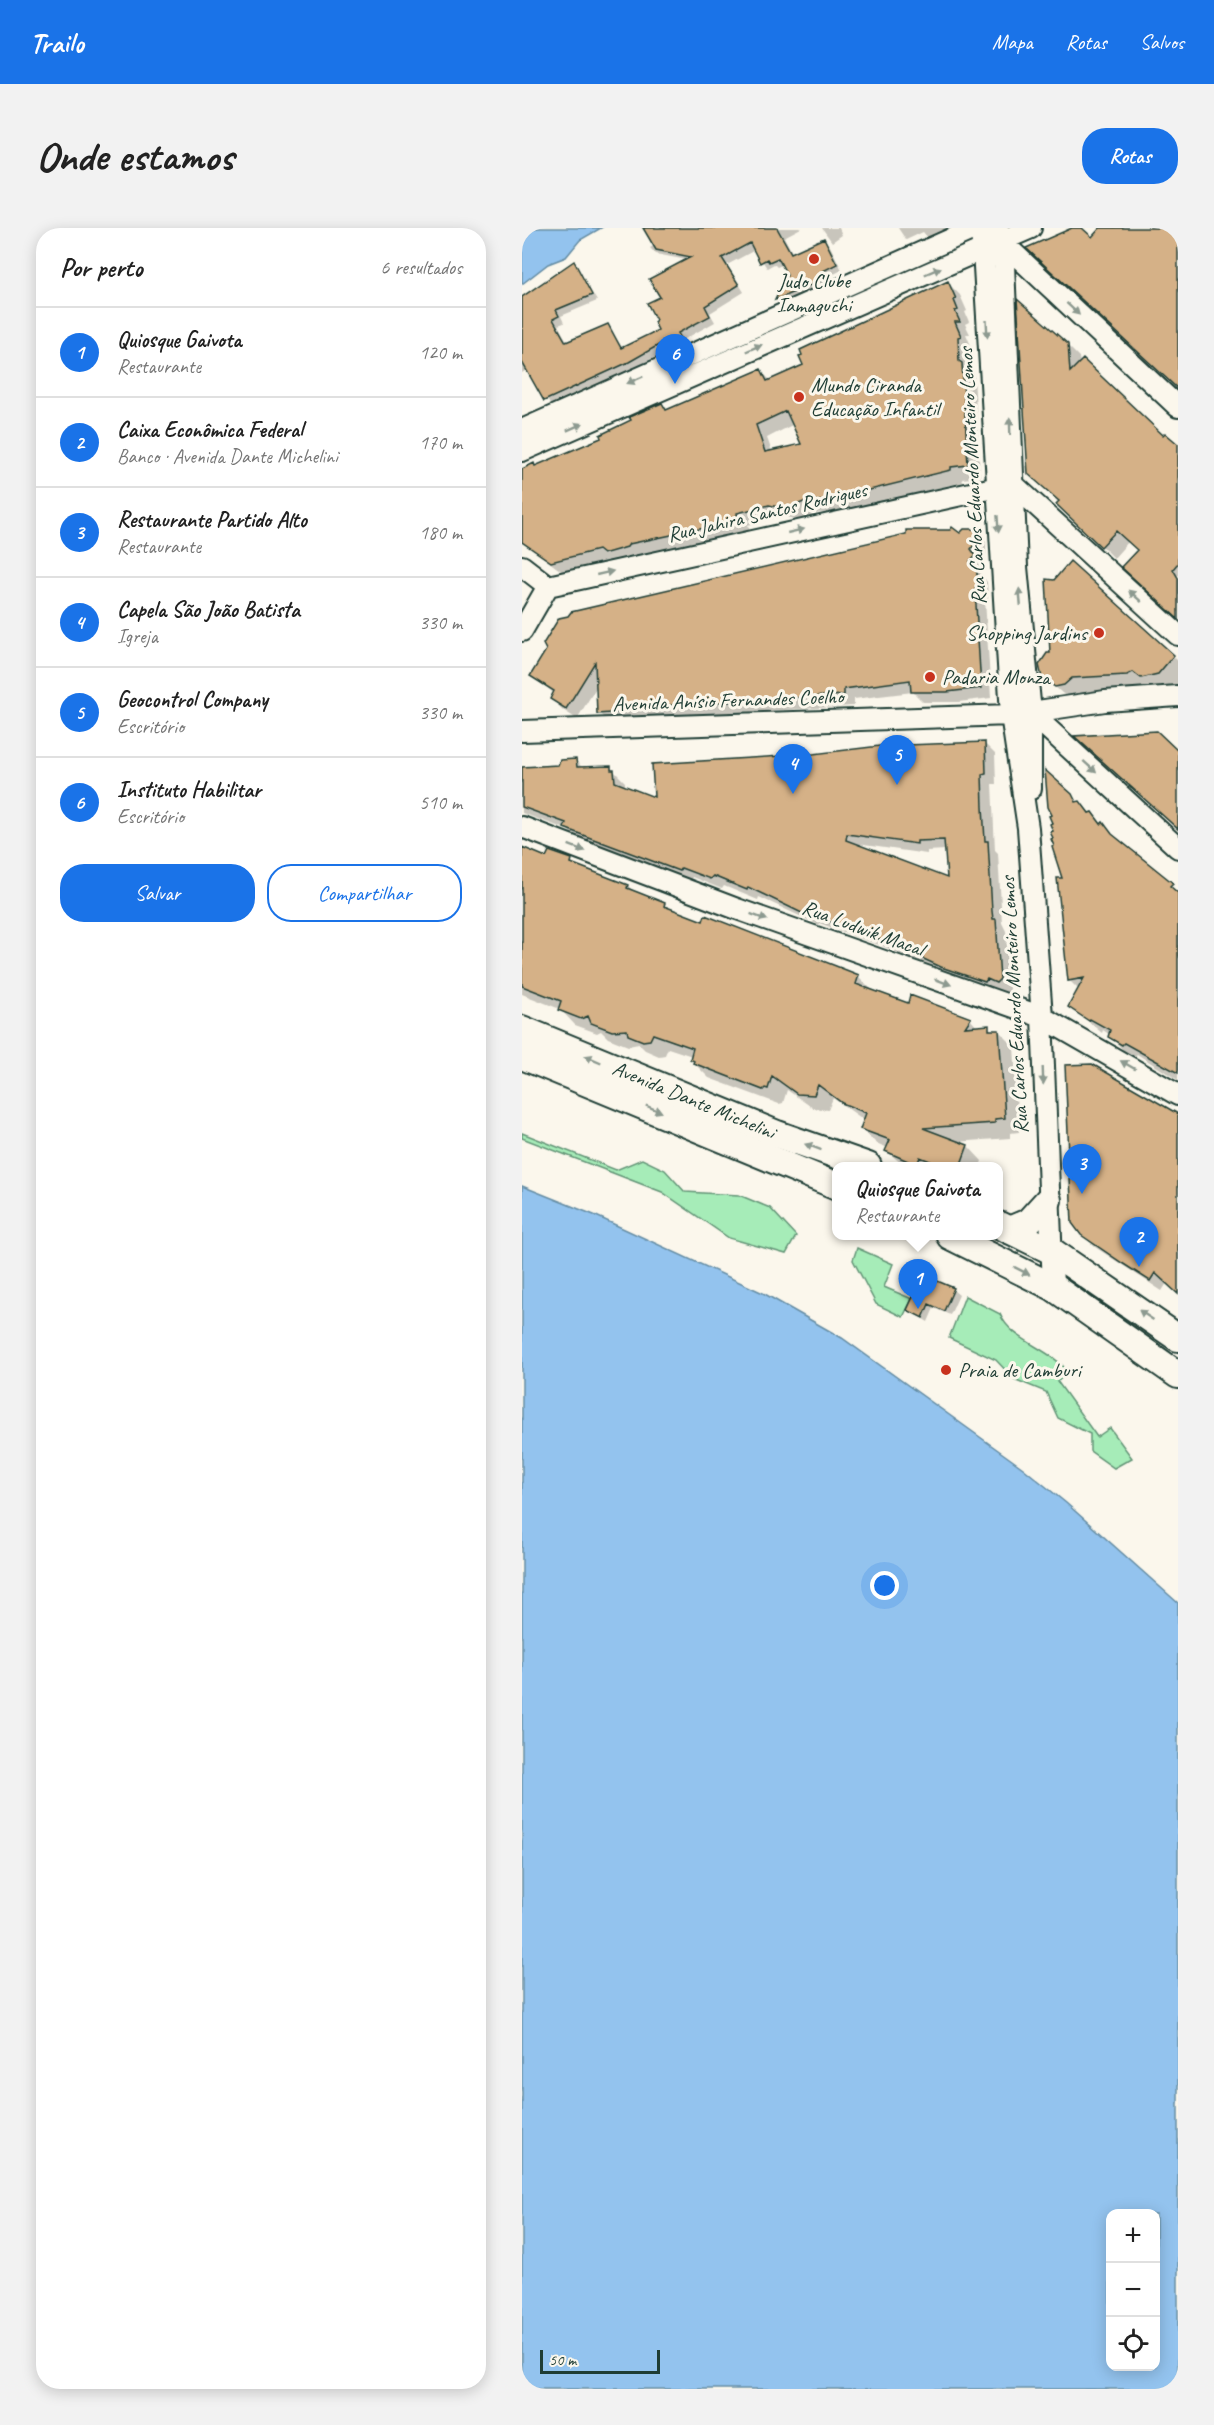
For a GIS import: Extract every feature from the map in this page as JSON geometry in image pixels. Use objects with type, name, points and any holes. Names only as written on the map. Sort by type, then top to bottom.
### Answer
[{"type":"main road","name":"Avenida Dante Michelini","points":[[522,1029],[777,1134],[854,1162]]},
{"type":"main road","name":"Avenida Dante Michelini","points":[[522,1056],[832,1184]]},
{"type":"main road","points":[[1004,1228],[1028,1222],[1048,1200]]},
{"type":"main road","points":[[1004,1228],[1050,1250],[1178,1338]]},
{"type":"main road","points":[[958,1240],[1053,1287],[1178,1375]]},
{"type":"street","name":"Rua Carlos Eduardo Monteiro Lemos","points":[[978,228],[983,250],[1004,485],[1015,525],[1030,705],[1032,758],[1028,828]]},
{"type":"street","points":[[522,451],[690,366],[978,228]]},
{"type":"street","points":[[522,430],[983,250],[1000,235],[1031,228]]},
{"type":"street","name":"Rua Carlos Eduardo Monteiro Lemos","points":[[1000,235],[1005,285],[1004,485],[1010,707],[1028,828],[1042,1017],[1053,1287]]},
{"type":"street","points":[[1000,235],[1030,269],[1178,407]]},
{"type":"street","points":[[1005,285],[1017,267],[1030,269]]},
{"type":"street","points":[[1004,485],[1051,521],[1178,635]]},
{"type":"street","name":"Rua Jahira Santos Rodrigues","points":[[548,586],[1004,485]]},
{"type":"street","points":[[1015,525],[1051,521]]},
{"type":"street","points":[[522,567],[548,586],[522,631]]},
{"type":"street","name":"Avenida Anísio Fernandes Coelho","points":[[524,731],[931,716],[1030,705],[1178,696]]},
{"type":"street","points":[[1030,705],[1063,743],[1178,848]]},
{"type":"street","points":[[1032,758],[1038,748],[1048,742],[1063,743]]},
{"type":"street","name":"Rua Ludwik Macal","points":[[522,827],[737,909],[1042,1017],[1178,1095]]},
{"type":"green space","points":[[522,1133],[616,1170],[642,1159],[665,1170],[685,1192],[739,1195],[770,1208],[796,1236],[786,1254],[729,1238],[662,1192],[522,1138]]},
{"type":"green space","points":[[857,1248],[893,1264],[884,1287],[912,1299],[903,1317],[876,1304],[853,1260]]},
{"type":"green space","points":[[965,1296],[1000,1314],[1013,1331],[1061,1364],[1069,1373],[1057,1381],[1097,1437],[1110,1428],[1132,1458],[1114,1468],[1090,1451],[1090,1434],[1058,1418],[1046,1392],[1014,1379],[996,1360],[949,1338]]},
{"type":"water","points":[[522,228],[601,228],[580,240],[566,257],[548,264],[522,284]]},
{"type":"water","points":[[522,1186],[594,1215],[763,1293],[842,1338],[1023,1468],[1066,1503],[1178,1603],[1178,2389],[522,2389]]},
{"type":"building","points":[[643,228],[777,228],[791,253],[824,238],[837,264],[821,272],[825,279],[775,300],[787,275],[778,258],[769,262],[767,259],[760,263],[750,243],[722,258],[739,285],[705,306],[710,316],[678,333],[682,340],[667,347],[664,342],[629,362],[544,401],[522,362],[522,297],[574,261],[592,295],[556,310],[559,316],[553,319],[566,342],[608,324],[621,348],[658,330],[654,322],[656,320],[647,303],[660,297],[649,279],[691,257],[656,250]]},
{"type":"building","points":[[1072,228],[1082,228],[1092,237],[1100,228],[1178,228],[1178,389],[1026,248]]},
{"type":"building","points":[[948,281],[956,299],[954,300],[958,310],[955,311],[960,322],[955,322],[961,336],[958,337],[959,361],[962,363],[968,465],[951,467],[951,470],[825,501],[806,501],[787,509],[769,505],[737,513],[738,521],[629,544],[627,547],[603,554],[598,550],[551,562],[522,542],[522,469],[534,463],[535,466],[601,438],[600,435],[631,420],[629,417],[662,403],[666,410],[761,369],[767,381],[803,365],[799,356],[802,355],[800,350]],"holes":[[[786,411],[801,444],[765,452],[756,425]]]},
{"type":"building","points":[[1017,299],[1068,344],[1070,372],[1083,359],[1163,435],[1165,433],[1178,444],[1178,563],[1173,569],[1178,578],[1178,619],[1121,567],[1137,550],[1116,531],[1101,547],[1056,504],[1059,501],[1028,474]]},
{"type":"building","points":[[952,527],[960,533],[964,529],[976,529],[976,542],[971,549],[976,556],[970,561],[977,570],[977,588],[975,588],[981,688],[947,692],[911,692],[910,680],[844,689],[844,695],[624,708],[625,712],[597,714],[595,662],[566,709],[550,699],[554,691],[530,676],[546,650],[543,644],[559,618],[568,616],[571,612],[906,534],[906,530],[950,530]]},
{"type":"building","name":"Shopping Jardins","points":[[1070,561],[1174,655],[1158,674],[1141,678],[1133,672],[1127,675],[1072,678],[1064,685],[1055,687],[1042,678],[1039,665],[1047,653],[1050,653],[1046,579],[1054,580]]},
{"type":"building","points":[[1157,731],[1178,751],[1178,829],[1074,736]]},
{"type":"building","points":[[985,742],[986,773],[982,774],[983,807],[985,841],[988,841],[992,911],[993,919],[996,919],[1000,979],[996,983],[987,979],[985,982],[941,967],[889,943],[809,914],[808,916],[748,887],[747,890],[713,876],[710,879],[681,868],[679,871],[564,828],[566,823],[522,807],[522,767],[558,765],[560,760],[576,759],[577,767],[611,766],[611,770],[614,770],[615,782],[654,797],[652,764],[782,756],[805,750],[805,755],[880,746]],"holes":[[[847,834],[917,844],[917,841],[944,840],[947,878],[846,840]]]},
{"type":"building","points":[[1045,770],[1072,794],[1076,802],[1080,801],[1101,824],[1103,822],[1112,834],[1173,883],[1170,886],[1178,893],[1178,1073],[1124,1043],[1122,1045],[1108,1037],[1110,1030],[1090,1019],[1089,1021],[1068,1007],[1084,978],[1068,981],[1057,878],[1062,878],[1052,847],[1054,846],[1051,839],[1053,838],[1050,832],[1053,831],[1049,816],[1052,815],[1048,807]]},
{"type":"building","points":[[522,847],[546,857],[549,851],[572,859],[571,863],[628,885],[627,888],[665,903],[664,906],[703,921],[705,915],[859,975],[856,984],[908,1003],[910,995],[971,1018],[965,1027],[989,1025],[989,1030],[999,1030],[1005,1118],[995,1119],[995,1123],[923,1128],[968,1145],[962,1162],[932,1162],[920,1157],[918,1162],[910,1162],[885,1151],[890,1140],[860,1129],[866,1113],[842,1103],[818,1085],[814,1095],[797,1094],[772,1076],[768,1089],[763,1090],[693,1063],[694,1061],[690,1059],[693,1048],[653,1034],[650,1040],[643,1041],[628,1035],[627,1030],[612,1031],[591,1023],[588,1016],[581,1019],[558,1010],[561,1001],[522,986]]},
{"type":"building","points":[[1092,1064],[1178,1114],[1178,1294],[1155,1273],[1150,1281],[1122,1263],[1081,1235],[1072,1223],[1065,1065]]},
{"type":"building","points":[[923,1275],[954,1288],[944,1311],[929,1304],[923,1318],[907,1310]]},
{"type":"place","name":"Judo Clube Iamaguchi","points":[[814,259]]},
{"type":"place","name":"Instituto Habilitar","points":[[675,384]]},
{"type":"place","name":"Mundo Ciranda Educação Infantil","points":[[799,397]]},
{"type":"place","name":"Shopping Jardins","points":[[1099,633]]},
{"type":"place","name":"Padaria Monza","points":[[930,677]]},
{"type":"place","name":"Geocontrol Company","points":[[897,785]]},
{"type":"place","name":"Capela São João Batista","points":[[793,794]]},
{"type":"place","name":"Restaurante Partido Alto","points":[[1082,1194]]},
{"type":"place","name":"Caixa Econômica Federal","points":[[1139,1267]]},
{"type":"place","name":"Quiosque Gaivota","points":[[918,1309]]},
{"type":"place","name":"Praia de Camburi","points":[[946,1370]]}]
